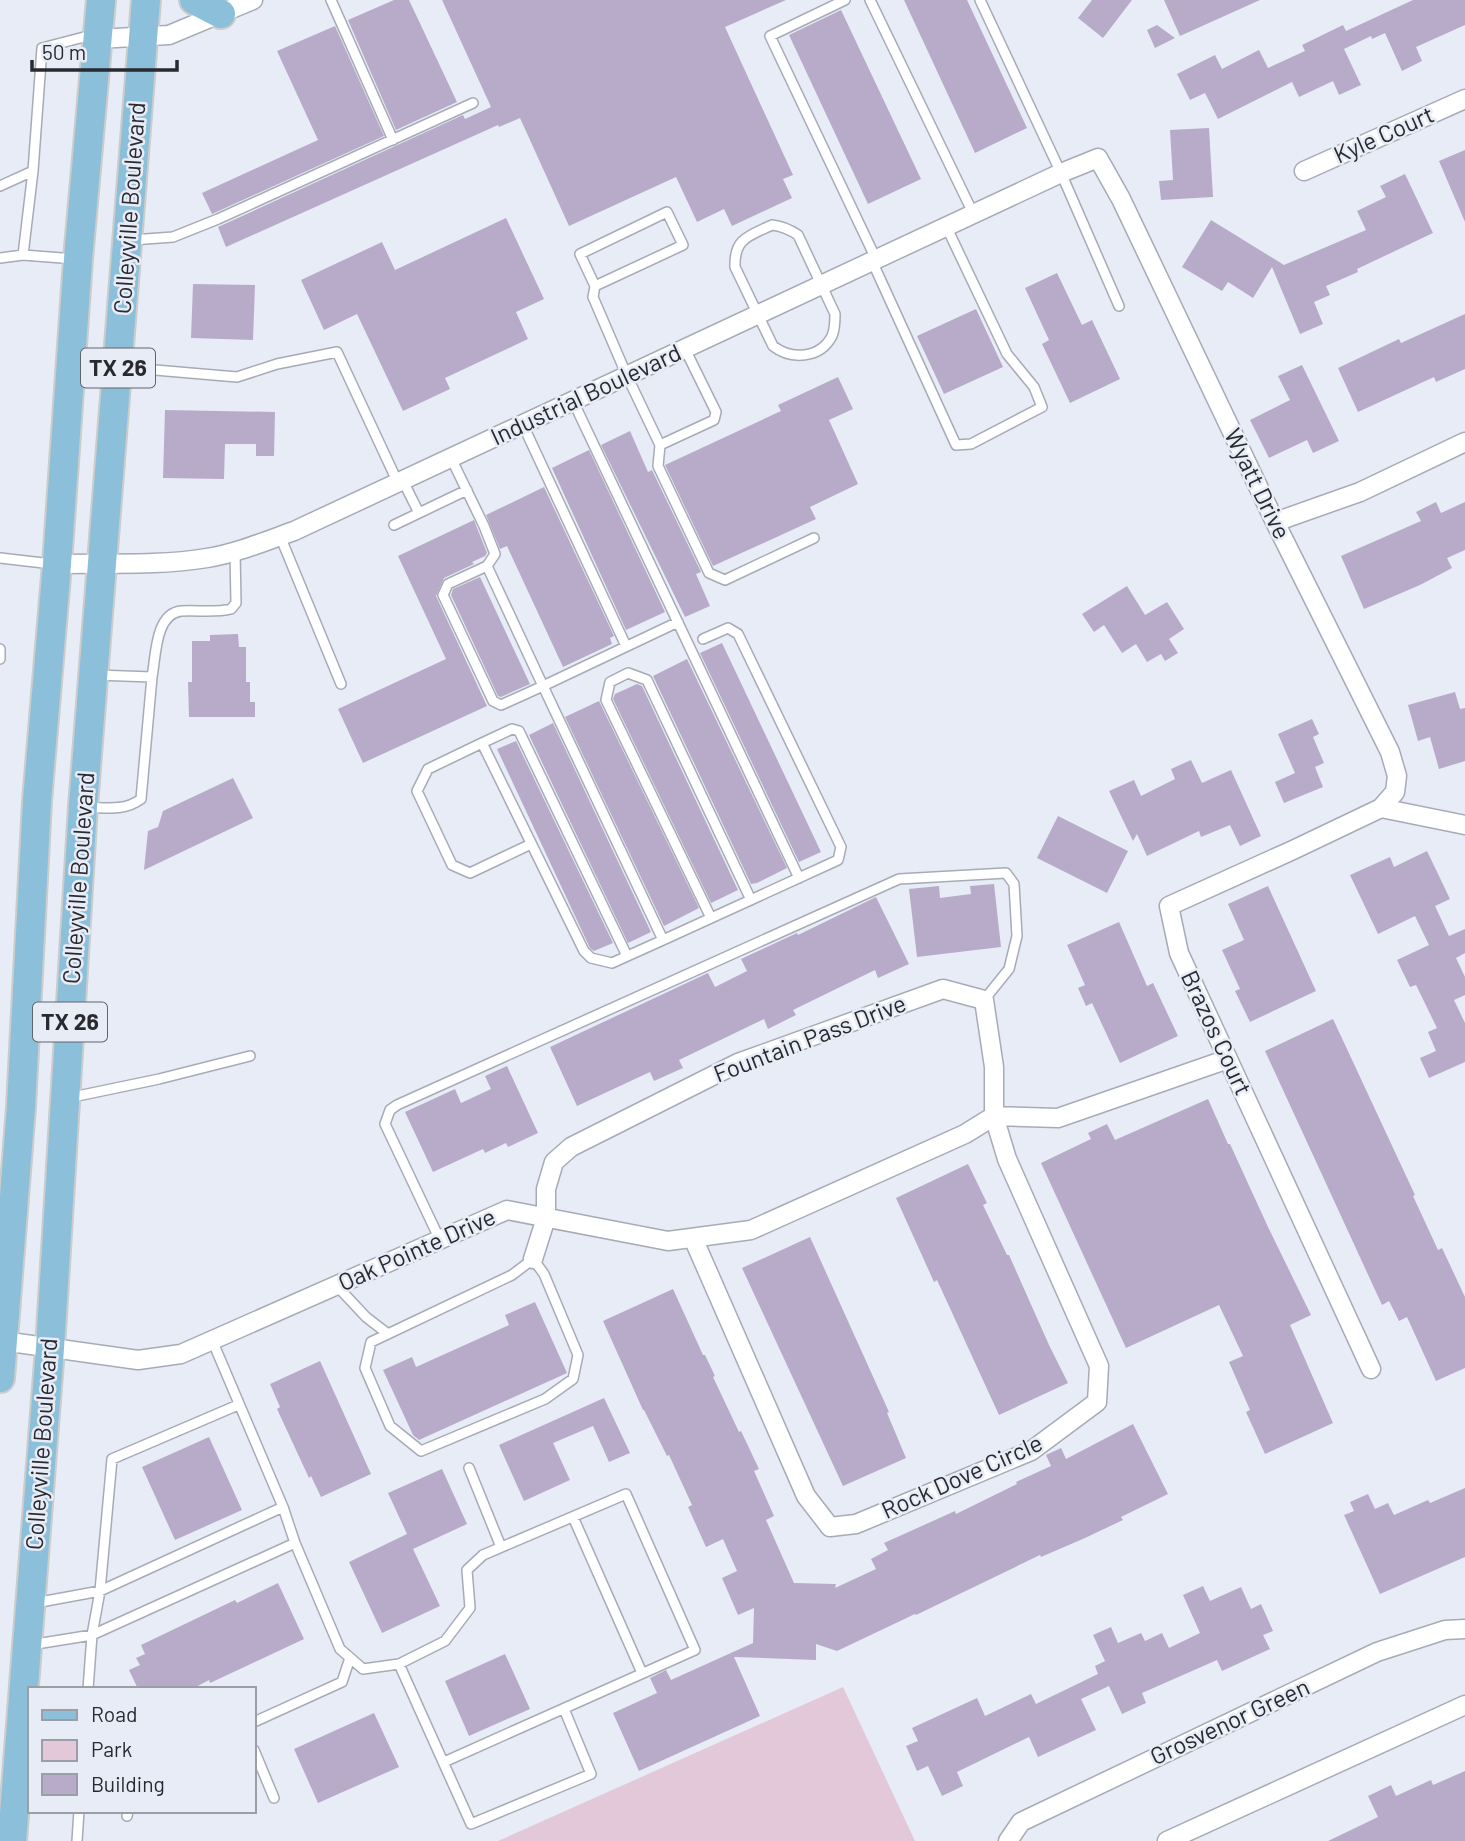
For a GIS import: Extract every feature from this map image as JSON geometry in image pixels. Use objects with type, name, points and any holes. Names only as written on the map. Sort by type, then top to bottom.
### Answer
[{"type":"main road","name":"Colleyville Boulevard","points":[[0,1378],[22,1093],[37,801],[78,259],[101,0]]},
{"type":"main road","name":"Colleyville Boulevard","points":[[12,1841],[50,1348],[83,807],[146,0]]},
{"type":"main road","points":[[194,0],[221,14]]},
{"type":"street","points":[[97,39],[169,35],[253,0]]},
{"type":"street","name":"Kyle Court","points":[[1304,171],[1465,99]]},
{"type":"street","name":"Industrial Boulevard","points":[[57,564],[207,558],[235,552],[295,531],[946,226],[1098,158]]},
{"type":"street","name":"Wyatt Drive","points":[[1098,158],[1127,210],[1275,522],[1390,752],[1397,776],[1395,792],[1381,808]]},
{"type":"street","points":[[1275,522],[1360,492],[1465,442]]},
{"type":"street","points":[[1381,808],[1465,825]]},
{"type":"street","name":"Brazos Court","points":[[1371,1369],[1179,953],[1169,906],[1381,808]]},
{"type":"street","name":"Fountain Pass Drive","points":[[533,1259],[546,1218],[545,1189],[554,1162],[570,1147],[738,1063],[943,989],[984,1000]]},
{"type":"street","points":[[984,1000],[994,1067],[995,1116],[1058,1118],[1228,1059]]},
{"type":"street","name":"Oak Pointe Drive","points":[[3,1341],[138,1360],[181,1354],[507,1210],[668,1241],[751,1230],[965,1134],[995,1116]]},
{"type":"street","name":"Rock Dove Circle","points":[[693,1238],[806,1496],[830,1527],[856,1524],[869,1519],[1031,1451],[1097,1402],[1099,1366],[1007,1159],[995,1116]]},
{"type":"street","name":"Grosvenor Green","points":[[1008,1841],[1021,1822],[1377,1652],[1445,1630],[1465,1629]]},
{"type":"street","points":[[1167,1841],[1465,1705]]},
{"type":"lane","points":[[331,0],[393,140]]},
{"type":"lane","points":[[845,0],[770,36],[956,445],[971,444],[1042,407],[1034,387],[1007,355],[946,226]]},
{"type":"lane","points":[[870,0],[974,214]]},
{"type":"lane","points":[[980,0],[1061,173],[1119,306]]},
{"type":"lane","points":[[23,255],[43,48],[84,37],[97,39]]},
{"type":"lane","points":[[127,240],[173,237],[474,103]]},
{"type":"lane","points":[[0,186],[33,171]]},
{"type":"lane","points":[[594,286],[683,245],[667,212],[580,254],[594,286],[593,297],[660,445],[658,466],[709,573],[725,580],[814,538]]},
{"type":"lane","points":[[772,225],[781,226],[798,235],[835,314],[835,326],[832,337],[824,347],[804,356],[792,356],[773,346],[758,315],[735,267],[737,247],[743,239],[772,225]]},
{"type":"lane","points":[[0,258],[23,255],[78,259]]},
{"type":"lane","points":[[660,445],[714,420],[716,412],[685,349]]},
{"type":"lane","points":[[118,367],[237,377],[277,364],[337,352],[419,513]]},
{"type":"lane","points":[[573,401],[799,878]]},
{"type":"lane","points":[[523,425],[626,646]]},
{"type":"lane","points":[[451,458],[495,554],[487,566],[448,584],[443,595],[493,701],[501,705],[678,622]]},
{"type":"lane","points":[[394,525],[467,490]]},
{"type":"lane","points":[[280,536],[341,684]]},
{"type":"lane","points":[[83,807],[123,808],[141,799],[152,677],[161,626],[167,617],[178,611],[232,609],[236,603],[235,552]]},
{"type":"lane","points":[[0,558],[57,564]]},
{"type":"lane","points":[[487,566],[663,940]]},
{"type":"lane","points":[[482,743],[584,951],[591,958],[612,963],[838,860],[841,847],[738,634],[728,628],[703,639]]},
{"type":"lane","points":[[0,649],[0,659]]},
{"type":"lane","points":[[711,918],[606,700],[610,682],[628,673],[647,680],[751,900]]},
{"type":"lane","points":[[94,675],[152,677]]},
{"type":"lane","points":[[531,844],[470,873],[452,865],[417,791],[428,769],[512,729],[519,731],[627,957]]},
{"type":"lane","points":[[440,1240],[385,1124],[390,1110],[899,878],[1006,873],[1014,884],[1017,936],[1009,969],[984,1000]]},
{"type":"lane","points":[[66,1099],[250,1056]]},
{"type":"lane","points":[[533,1259],[544,1274],[578,1354],[573,1379],[545,1399],[421,1451],[390,1426],[365,1368],[371,1342],[512,1275],[533,1259]]},
{"type":"lane","points":[[336,1285],[366,1317],[388,1334]]},
{"type":"lane","points":[[212,1340],[340,1649],[363,1669],[399,1664],[445,1642],[470,1608],[467,1570],[483,1555],[626,1494],[695,1650],[444,1762]]},
{"type":"lane","points":[[88,1687],[112,1459],[238,1405]]},
{"type":"lane","points":[[469,1468],[501,1548]]},
{"type":"lane","points":[[31,1604],[100,1591],[283,1507]]},
{"type":"lane","points":[[573,1517],[642,1673]]},
{"type":"lane","points":[[28,1645],[92,1635],[295,1543]]},
{"type":"lane","points":[[256,1721],[342,1682],[350,1658]]},
{"type":"lane","points":[[399,1664],[471,1824],[591,1774],[564,1709]]},
{"type":"lane","points":[[256,1755],[274,1798]]},
{"type":"lane","points":[[77,1841],[79,1813]]},
{"type":"green space","points":[[843,1687],[915,1841],[498,1841]]},
{"type":"building","points":[[394,0],[409,0],[457,102],[396,130],[348,20]]},
{"type":"building","points":[[442,0],[786,0],[725,27],[793,175],[783,179],[792,198],[732,226],[724,209],[697,222],[676,177],[569,226],[520,118],[499,127],[498,125],[226,247],[218,227],[463,115],[465,119],[491,107]]},
{"type":"building","points":[[904,0],[967,0],[1027,128],[975,153]]},
{"type":"building","points":[[1092,0],[1132,0],[1103,38],[1078,18]]},
{"type":"building","points":[[1164,0],[1260,0],[1180,36]]},
{"type":"building","points":[[1413,0],[1465,0],[1465,25],[1416,47],[1422,61],[1402,71],[1385,33],[1372,39],[1371,36],[1344,49],[1361,85],[1339,95],[1333,81],[1299,97],[1292,82],[1218,119],[1205,93],[1190,100],[1177,74],[1215,55],[1222,69],[1259,50],[1268,68],[1305,51],[1302,45],[1343,25],[1346,31]]},
{"type":"building","points":[[841,10],[921,179],[868,204],[789,35]]},
{"type":"building","points":[[1157,25],[1175,38],[1155,48],[1147,30]]},
{"type":"building","points":[[335,26],[384,136],[212,214],[202,193],[318,140],[277,51]]},
{"type":"building","points":[[1209,128],[1213,197],[1161,200],[1159,181],[1173,180],[1170,130]]},
{"type":"building","points":[[1465,150],[1465,222],[1439,161]]},
{"type":"building","points":[[1405,174],[1433,233],[1326,286],[1330,295],[1314,302],[1323,324],[1300,334],[1272,267],[1253,298],[1228,282],[1222,291],[1182,267],[1211,220],[1284,265],[1366,230],[1357,211],[1386,197],[1380,186]]},
{"type":"building","points":[[506,218],[544,299],[516,312],[528,339],[445,378],[450,389],[403,411],[357,314],[324,330],[301,280],[382,242],[395,270]]},
{"type":"building","points":[[1057,273],[1082,325],[1092,320],[1120,379],[1070,403],[1042,344],[1049,340],[1025,288]]},
{"type":"building","points":[[193,284],[255,285],[253,340],[191,338]]},
{"type":"building","points":[[976,309],[1003,367],[944,394],[917,336]]},
{"type":"building","points":[[1465,314],[1465,369],[1436,382],[1434,377],[1358,412],[1338,368],[1399,339],[1401,343]]},
{"type":"building","points":[[1302,365],[1339,441],[1313,453],[1307,440],[1269,458],[1250,420],[1290,400],[1278,376]]},
{"type":"building","points":[[838,377],[853,409],[829,420],[858,484],[810,507],[816,519],[713,566],[665,465],[781,411],[778,405]]},
{"type":"building","points":[[165,410],[275,412],[274,456],[256,456],[256,444],[225,444],[224,479],[163,478]]},
{"type":"building","points":[[630,431],[648,472],[652,470],[701,572],[696,574],[710,606],[685,617],[601,445]]},
{"type":"building","points":[[589,450],[665,612],[626,630],[552,468]]},
{"type":"building","points":[[544,487],[614,636],[610,638],[612,644],[563,667],[507,546],[500,549],[486,515]]},
{"type":"building","points":[[1436,502],[1441,513],[1465,502],[1465,550],[1447,558],[1452,568],[1364,609],[1341,556],[1421,521],[1416,512]]},
{"type":"building","points":[[474,520],[487,553],[472,562],[474,564],[444,578],[436,596],[487,706],[363,763],[338,709],[446,659],[398,556]]},
{"type":"building","points":[[480,577],[530,684],[501,697],[498,696],[451,595],[453,589]]},
{"type":"building","points":[[1127,586],[1145,615],[1167,602],[1184,629],[1169,639],[1178,653],[1165,661],[1161,654],[1147,662],[1136,644],[1122,653],[1104,625],[1094,632],[1082,614]]},
{"type":"building","points":[[238,634],[239,647],[246,647],[246,682],[250,682],[250,702],[255,702],[255,717],[189,717],[188,682],[192,682],[192,641],[210,641],[210,635]]},
{"type":"building","points":[[722,643],[821,852],[799,862],[700,653]]},
{"type":"building","points":[[687,659],[787,868],[757,883],[751,884],[653,676]]},
{"type":"building","points":[[637,684],[642,686],[738,890],[711,903],[613,699],[615,694]]},
{"type":"building","points":[[1455,692],[1460,709],[1465,708],[1465,761],[1439,769],[1430,737],[1418,741],[1408,705]]},
{"type":"building","points":[[599,701],[699,908],[664,926],[565,717]]},
{"type":"building","points":[[1312,719],[1319,734],[1313,737],[1324,763],[1315,767],[1323,787],[1284,803],[1275,782],[1295,773],[1278,734]]},
{"type":"building","points":[[553,723],[651,932],[628,943],[529,735]]},
{"type":"building","points":[[516,741],[613,943],[594,951],[590,948],[497,749]]},
{"type":"building","points":[[1191,760],[1202,783],[1231,770],[1261,836],[1240,846],[1230,825],[1201,837],[1199,831],[1147,856],[1137,834],[1133,841],[1109,791],[1134,780],[1141,796],[1175,779],[1171,769]]},
{"type":"building","points":[[233,778],[253,818],[144,870],[148,831],[158,827],[163,811]]},
{"type":"building","points":[[1058,816],[1128,851],[1107,893],[1037,858]]},
{"type":"building","points":[[1427,851],[1450,899],[1435,906],[1449,936],[1465,929],[1465,953],[1456,958],[1465,977],[1465,995],[1454,1000],[1465,1023],[1465,1062],[1429,1078],[1420,1058],[1436,1051],[1428,1032],[1437,1028],[1416,985],[1410,987],[1397,960],[1429,945],[1415,916],[1378,934],[1350,875],[1390,857],[1394,867]]},
{"type":"building","points":[[994,884],[1001,947],[917,957],[909,889],[939,886],[940,898],[971,894],[970,886]]},
{"type":"building","points":[[1268,886],[1316,991],[1250,1022],[1235,991],[1240,989],[1222,950],[1244,940],[1228,904]]},
{"type":"building","points":[[876,897],[909,964],[878,978],[875,970],[793,1010],[796,1015],[768,1029],[764,1019],[679,1060],[683,1068],[654,1081],[650,1072],[577,1106],[550,1047],[708,973],[715,987],[747,971],[741,959]]},
{"type":"building","points":[[1119,922],[1147,986],[1153,983],[1178,1036],[1120,1063],[1092,1003],[1086,1006],[1078,988],[1085,985],[1067,945]]},
{"type":"building","points":[[1333,1019],[1438,1250],[1442,1248],[1465,1297],[1465,1368],[1436,1381],[1407,1317],[1399,1321],[1389,1301],[1382,1305],[1265,1051]]},
{"type":"building","points":[[507,1066],[538,1133],[508,1147],[506,1143],[485,1153],[483,1149],[433,1172],[405,1112],[455,1089],[461,1103],[491,1089],[485,1076]]},
{"type":"building","points":[[1208,1099],[1311,1315],[1290,1325],[1333,1423],[1265,1454],[1246,1412],[1250,1410],[1229,1362],[1243,1356],[1219,1305],[1126,1348],[1041,1163],[1091,1139],[1088,1133],[1107,1124],[1115,1140]]},
{"type":"building","points":[[968,1164],[987,1203],[983,1205],[1068,1383],[999,1415],[896,1198]]},
{"type":"building","points":[[810,1237],[889,1412],[887,1413],[906,1458],[843,1486],[742,1268]]},
{"type":"building","points":[[673,1289],[759,1469],[754,1471],[774,1516],[766,1520],[794,1583],[836,1584],[835,1588],[876,1569],[871,1559],[888,1550],[884,1543],[955,1511],[956,1514],[1051,1466],[1046,1455],[1061,1448],[1066,1459],[1133,1424],[1168,1494],[1121,1517],[1123,1520],[1041,1557],[1040,1555],[837,1651],[816,1644],[816,1660],[734,1657],[760,1716],[639,1771],[613,1713],[657,1693],[650,1678],[666,1670],[671,1680],[753,1643],[754,1608],[738,1615],[722,1578],[737,1571],[723,1539],[706,1547],[688,1507],[692,1505],[669,1455],[667,1456],[643,1410],[603,1321]]},
{"type":"building","points":[[535,1302],[567,1373],[419,1440],[413,1435],[383,1370],[412,1357],[416,1367],[509,1325],[505,1315]]},
{"type":"building","points":[[320,1361],[371,1474],[321,1497],[311,1476],[309,1478],[277,1409],[280,1407],[270,1384]]},
{"type":"building","points":[[604,1398],[630,1453],[609,1462],[593,1426],[553,1443],[570,1480],[524,1501],[499,1445]]},
{"type":"building","points":[[209,1437],[242,1510],[175,1540],[142,1467]]},
{"type":"building","points":[[442,1469],[467,1524],[413,1549],[440,1606],[382,1633],[349,1562],[407,1534],[388,1493]]},
{"type":"building","points":[[1465,1488],[1465,1557],[1380,1594],[1344,1515],[1354,1511],[1350,1502],[1368,1494],[1375,1509],[1388,1503],[1394,1515]]},
{"type":"building","points":[[278,1583],[304,1639],[210,1683],[209,1680],[196,1687],[137,1687],[129,1670],[140,1665],[136,1658],[145,1654],[141,1645],[235,1600],[237,1603]]},
{"type":"building","points":[[1203,1586],[1210,1601],[1241,1587],[1251,1609],[1261,1604],[1273,1631],[1263,1635],[1270,1649],[1222,1671],[1217,1660],[1142,1693],[1146,1703],[1122,1714],[1109,1686],[1081,1699],[1096,1730],[1038,1757],[1029,1737],[957,1772],[963,1786],[942,1796],[928,1766],[917,1771],[906,1746],[918,1741],[912,1728],[977,1698],[985,1716],[1031,1694],[1036,1704],[1098,1674],[1095,1666],[1105,1661],[1093,1635],[1111,1627],[1118,1643],[1141,1633],[1145,1641],[1162,1633],[1169,1648],[1200,1633],[1183,1595]]},
{"type":"building","points":[[505,1654],[530,1709],[469,1736],[445,1681]]},
{"type":"building","points":[[374,1713],[399,1767],[318,1803],[294,1749]]},
{"type":"building","points":[[1465,1771],[1465,1841],[1328,1841],[1378,1817],[1368,1796],[1391,1785],[1396,1796],[1431,1780],[1433,1785]]}]
